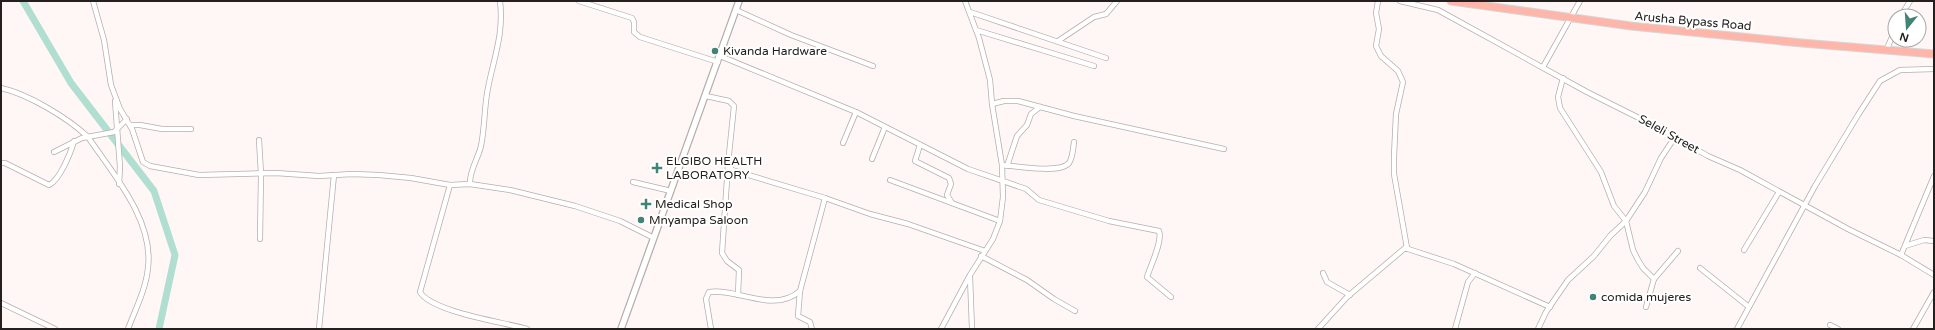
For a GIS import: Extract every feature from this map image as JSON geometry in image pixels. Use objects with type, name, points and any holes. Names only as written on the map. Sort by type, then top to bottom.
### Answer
[{"type":"main road","name":"Arusha Bypass Road","points":[[1451,1],[1631,26],[1886,51],[1934,54]]},
{"type":"street","points":[[93,1],[104,40],[111,85],[115,98],[118,128],[120,184]]},
{"type":"street","points":[[470,184],[470,176],[478,159],[482,143],[488,89],[502,26],[500,1]]},
{"type":"street","points":[[579,1],[632,18],[634,22],[634,32],[640,37],[719,59],[856,112],[920,146],[968,169],[1029,191],[1040,200],[1108,220],[1159,231],[1160,235],[1155,256],[1147,277],[1171,297]]},
{"type":"street","points":[[621,329],[739,1]]},
{"type":"street","points":[[941,329],[970,275],[993,239],[1000,222],[1004,182],[1005,166],[992,104],[988,72],[966,1]]},
{"type":"street","points":[[1058,41],[1094,17],[1106,14],[1117,1]]},
{"type":"street","points":[[1378,1],[1376,13],[1379,29],[1376,46],[1381,56],[1398,71],[1403,82],[1396,114],[1394,174],[1407,248]]},
{"type":"street","name":"Seleli Street","points":[[1400,1],[1438,10],[1708,156],[1740,170],[1805,206],[1901,255],[1934,275]]},
{"type":"street","points":[[1543,66],[1580,1]]},
{"type":"street","points":[[736,10],[791,35],[873,66]]},
{"type":"street","points":[[970,12],[1106,58]]},
{"type":"street","points":[[976,30],[1094,66]]},
{"type":"street","points":[[1737,329],[1837,148],[1880,81],[1900,70],[1934,69]]},
{"type":"street","points":[[1563,78],[1558,97],[1560,108],[1601,172],[1614,206],[1626,221],[1638,260],[1643,268],[1654,279]]},
{"type":"street","points":[[1,88],[18,93],[61,116],[71,122],[88,137],[140,216],[144,228],[149,265],[146,279],[128,329]]},
{"type":"street","points":[[706,96],[729,101],[734,106],[722,253],[726,261],[739,270],[738,295]]},
{"type":"street","points":[[115,98],[130,125],[143,162],[150,166],[199,175],[352,174],[401,176],[450,185],[470,184],[510,190],[575,206],[620,220],[654,238]]},
{"type":"street","points":[[992,104],[1011,100],[1074,116],[1224,149]]},
{"type":"street","points":[[1005,166],[1017,136],[1027,125],[1031,114],[1040,107]]},
{"type":"street","points":[[843,143],[856,112]]},
{"type":"street","points":[[54,152],[74,141],[108,134],[118,128],[127,119]]},
{"type":"street","points":[[130,125],[140,124],[162,129],[191,129]]},
{"type":"street","points":[[872,159],[885,127]]},
{"type":"street","points":[[1538,329],[1544,314],[1568,280],[1594,256],[1611,234],[1626,221],[1645,192],[1664,153],[1675,137]]},
{"type":"street","points":[[259,140],[262,174],[260,239]]},
{"type":"street","points":[[1,163],[5,163],[42,183],[49,185],[54,181],[67,161],[74,141]]},
{"type":"street","points":[[1005,166],[1054,169],[1064,167],[1070,160],[1074,142]]},
{"type":"street","points":[[920,146],[915,161],[949,178],[951,184],[947,195],[952,203]]},
{"type":"street","points":[[728,165],[732,170],[825,198],[870,214],[931,231],[984,251]]},
{"type":"street","points":[[319,329],[334,175]]},
{"type":"street","points":[[1901,255],[1934,176]]},
{"type":"street","points":[[890,180],[1000,222]]},
{"type":"street","points":[[633,182],[671,191]]},
{"type":"street","points":[[450,185],[420,292],[424,298],[441,306],[527,329]]},
{"type":"street","points":[[1744,250],[1779,192]]},
{"type":"street","points":[[812,329],[810,322],[798,316],[800,291],[825,198]]},
{"type":"street","points":[[1905,246],[1924,240],[1934,241]]},
{"type":"street","points":[[1318,329],[1350,295],[1401,250],[1407,248],[1434,256],[1550,307]]},
{"type":"street","points":[[1646,307],[1654,279],[1678,251]]},
{"type":"street","points":[[981,256],[1027,280],[1054,299],[1075,311]]},
{"type":"street","points":[[1700,268],[1749,307]]},
{"type":"street","points":[[1323,273],[1327,282],[1350,295]]},
{"type":"street","points":[[1455,329],[1468,282],[1475,273]]},
{"type":"street","points":[[970,275],[972,329]]},
{"type":"street","points":[[711,329],[707,306],[708,294],[711,292],[774,301],[792,297],[800,291]]},
{"type":"street","points":[[1913,329],[1934,292]]},
{"type":"street","points":[[1,303],[55,329]]},
{"type":"street","points":[[1830,324],[1838,329]]},
{"type":"waterway","points":[[23,1],[71,83],[154,191],[175,255],[159,329]]},
{"type":"place","name":"Kivanda Hardware","points":[[715,51]]},
{"type":"place","name":"ELGIBO HEALTH LABORATORY","points":[[657,168]]},
{"type":"place","name":"Medical Shop","points":[[646,204]]},
{"type":"place","name":"Mnyampa Saloon","points":[[641,220]]},
{"type":"place","name":"comida mujeres","points":[[1593,297]]}]
